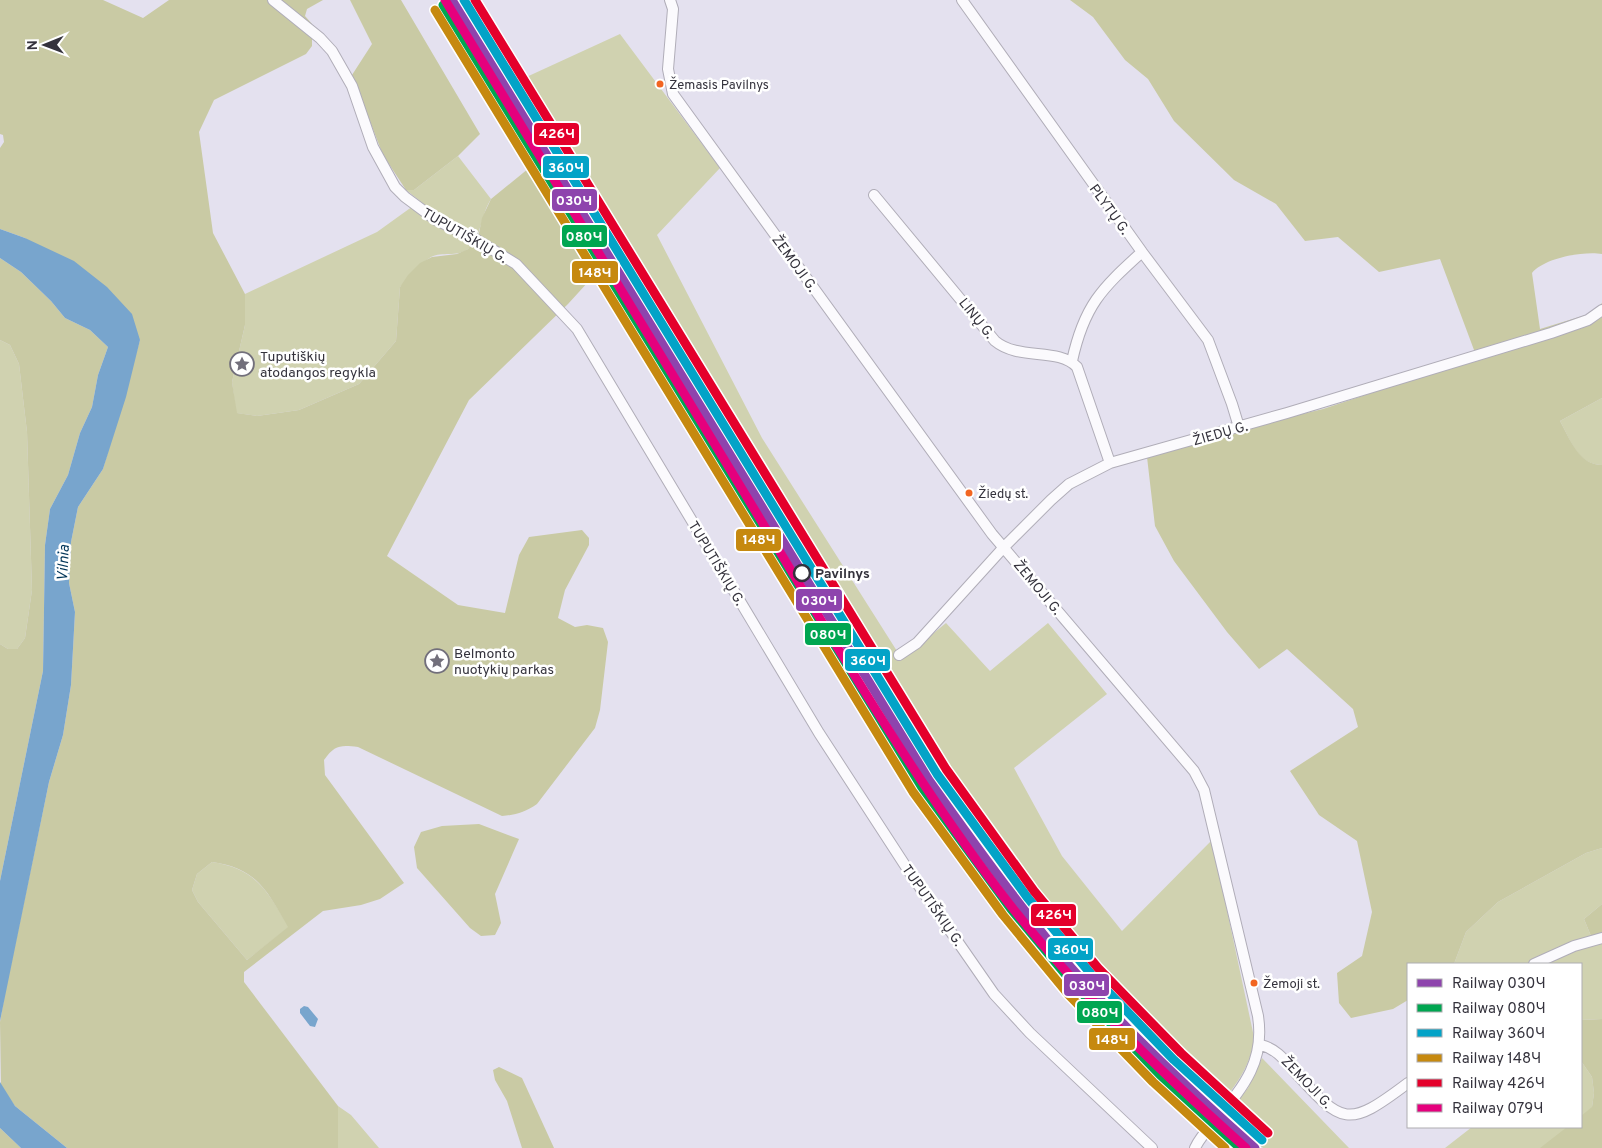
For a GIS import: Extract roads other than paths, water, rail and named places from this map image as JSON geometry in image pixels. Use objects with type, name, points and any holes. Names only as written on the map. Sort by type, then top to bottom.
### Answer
[{"type":"street","name":"TUPUTIŠKIŲ G.","points":[[273,0],[320,38],[332,52],[352,86],[373,147],[395,186],[405,197],[436,220],[472,237],[516,264],[577,330],[818,733],[910,873],[994,994],[1030,1033],[1152,1148]]},
{"type":"street","name":"ŽEMOJI G.","points":[[670,0],[673,9],[668,69],[673,94],[983,522],[1194,771],[1204,790],[1258,1016],[1260,1045],[1277,1051],[1323,1103],[1337,1113],[1350,1115],[1370,1110],[1407,1084]]},
{"type":"street","name":"PLYTŲ G.","points":[[962,0],[1142,252],[1208,340],[1239,427]]},
{"type":"street","name":"LINŲ G.","points":[[874,195],[1002,347],[1026,354],[1059,357],[1072,361]]},
{"type":"street","points":[[1110,463],[1082,376],[1072,361],[1078,335],[1093,302],[1107,284],[1142,252]]},
{"type":"street","name":"ŽIEDŲ G.","points":[[898,655],[917,643],[1004,547],[1069,484],[1110,463],[1239,427],[1550,333],[1588,320],[1602,310]]},
{"type":"street","points":[[1536,963],[1574,946],[1602,938]]},
{"type":"street","points":[[1196,1148],[1202,1136],[1246,1081],[1260,1045]]},
{"type":"water","name":"Vilnia","points":[[0,229],[25,238],[74,261],[107,287],[132,314],[140,340],[126,397],[103,469],[78,507],[71,542],[69,583],[75,612],[71,685],[63,735],[49,782],[0,1021],[0,881],[43,671],[45,545],[50,509],[68,475],[80,433],[92,407],[98,375],[108,347],[90,330],[65,318],[51,301],[21,272],[0,258]]},
{"type":"water","points":[[304,1006],[308,1007],[318,1019],[315,1027],[310,1026],[300,1013],[300,1009]]},
{"type":"water","points":[[0,1082],[15,1106],[67,1148],[21,1148],[0,1128]]},
{"type":"rail line","name":"079Ч","points":[[445,0],[865,692],[962,840],[1025,923],[1084,991],[1147,1056],[1246,1148]]},
{"type":"rail line","name":"030Ч","points":[[452,0],[929,780],[975,845],[1079,977],[1152,1053],[1255,1148]]},
{"type":"rail line","name":"360Ч","points":[[464,0],[937,774],[1027,897],[1091,974],[1174,1060],[1262,1140]]},
{"type":"rail line","name":"426Ч","points":[[475,0],[946,769],[1034,891],[1098,968],[1181,1053],[1268,1133]]},
{"type":"rail line","name":"080Ч","points":[[443,5],[921,786],[1011,909],[1076,987],[1160,1075],[1240,1148]]},
{"type":"rail line","name":"148Ч","points":[[435,10],[913,792],[1003,915],[1068,994],[1153,1082],[1225,1148]]},
{"type":"place","name":"Žemasis Pavilnys","points":[[660,84]]},
{"type":"place","name":"Tuputiškių atodangos regykla","points":[[242,364]]},
{"type":"place","name":"Žiedų st.","points":[[969,493]]},
{"type":"place","name":"Pavilnys","points":[[802,573]]},
{"type":"place","name":"Belmonto nuotykių parkas","points":[[437,661]]},
{"type":"place","name":"Žemoji st.","points":[[1254,983]]}]
